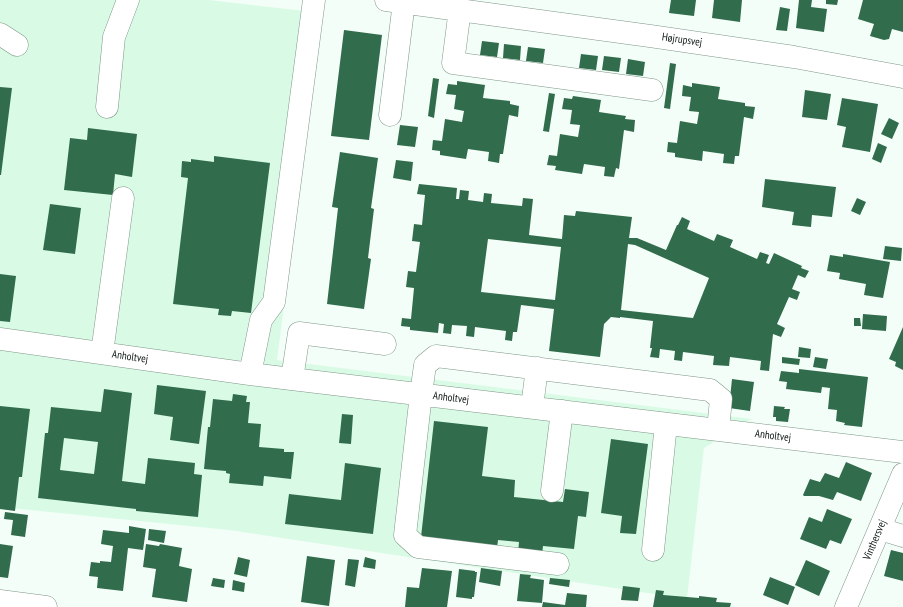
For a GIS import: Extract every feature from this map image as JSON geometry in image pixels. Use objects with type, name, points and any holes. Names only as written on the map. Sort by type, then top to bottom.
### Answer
[{"type":"street","points":[[107,107],[114,38],[128,0]]},
{"type":"street","points":[[250,374],[261,320],[274,302],[314,0]]},
{"type":"street","points":[[390,115],[395,1]]},
{"type":"street","name":"Højrupsvej","points":[[395,1],[446,5],[794,57],[903,77]]},
{"type":"street","points":[[446,5],[453,63],[652,90]]},
{"type":"street","points":[[102,353],[123,198]]},
{"type":"street","points":[[292,379],[299,333],[385,344]]},
{"type":"street","name":"Anholtvej","points":[[0,339],[250,374],[903,452]]},
{"type":"street","points":[[558,564],[418,547],[405,535],[425,364],[436,356],[710,390],[721,399],[718,430]]},
{"type":"street","points":[[532,407],[537,368]]},
{"type":"street","points":[[552,491],[562,411]]},
{"type":"street","points":[[653,550],[666,424]]},
{"type":"street","name":"Vinthersvej","points":[[846,607],[903,474]]},
{"type":"street","points":[[880,529],[903,536]]},
{"type":"street","points":[[0,601],[46,607]]},
{"type":"shaded area","points":[[0,0],[209,0],[322,13],[277,360],[752,419],[704,448],[687,599],[229,530],[0,507]]},
{"type":"building","points":[[671,0],[696,0],[694,16],[669,13]]},
{"type":"building","points":[[714,0],[742,0],[740,22],[712,18]]},
{"type":"building","points":[[799,0],[812,0],[811,7],[827,9],[824,32],[796,28]]},
{"type":"building","points":[[826,0],[838,0],[837,5],[826,4]]},
{"type":"building","points":[[863,0],[903,0],[903,32],[892,29],[889,39],[884,40],[870,36],[874,24],[858,19]]},
{"type":"building","points":[[780,7],[790,9],[787,31],[776,30]]},
{"type":"building","points":[[344,30],[382,35],[369,140],[331,136]]},
{"type":"building","points":[[482,41],[499,43],[497,57],[480,55]]},
{"type":"building","points":[[504,44],[521,46],[520,60],[503,58]]},
{"type":"building","points":[[528,47],[545,49],[543,63],[526,61]]},
{"type":"building","points":[[581,54],[598,56],[596,70],[579,68]]},
{"type":"building","points":[[604,56],[621,58],[619,72],[602,70]]},
{"type":"building","points":[[628,59],[645,62],[643,76],[626,74]]},
{"type":"building","points":[[670,63],[676,64],[670,109],[664,108]]},
{"type":"building","points":[[433,78],[439,79],[434,118],[428,116]]},
{"type":"building","points":[[457,81],[485,85],[483,98],[510,101],[510,104],[519,106],[518,117],[509,115],[503,154],[500,154],[499,163],[488,161],[489,152],[468,149],[466,159],[440,155],[440,151],[432,150],[433,140],[442,141],[445,119],[462,122],[464,111],[454,109],[456,95],[446,94],[448,84],[457,85]]},
{"type":"building","points":[[692,83],[720,87],[718,99],[745,103],[745,106],[755,107],[753,119],[744,117],[739,156],[735,156],[734,164],[723,163],[724,154],[703,151],[702,161],[675,157],[675,153],[667,152],[668,142],[677,143],[680,121],[697,124],[699,112],[689,111],[691,97],[682,96],[683,85],[692,87]]},
{"type":"building","points":[[0,87],[12,88],[1,175],[0,175]]},
{"type":"building","points":[[805,90],[831,94],[827,120],[802,117]]},
{"type":"building","points":[[549,93],[555,94],[549,132],[543,131]]},
{"type":"building","points":[[573,96],[601,100],[599,112],[626,116],[625,119],[635,120],[634,132],[624,130],[619,169],[616,168],[614,177],[604,176],[605,167],[584,164],[582,174],[555,170],[556,166],[547,165],[549,155],[557,156],[560,134],[578,137],[580,125],[570,124],[572,110],[562,109],[564,98],[572,99]]},
{"type":"building","points":[[842,98],[878,104],[870,152],[842,147],[846,127],[837,125]]},
{"type":"building","points":[[889,118],[899,123],[892,139],[881,134]]},
{"type":"building","points":[[400,125],[418,127],[415,147],[397,145]]},
{"type":"building","points":[[88,128],[137,134],[132,177],[115,174],[113,195],[64,190],[70,138],[87,140]]},
{"type":"building","points":[[878,143],[887,147],[881,163],[872,159]]},
{"type":"building","points":[[340,152],[378,158],[371,208],[374,209],[368,258],[371,259],[364,309],[327,304],[338,208],[332,207]]},
{"type":"building","points":[[214,156],[270,163],[251,313],[232,311],[231,316],[218,315],[219,309],[173,304],[188,178],[181,177],[182,161],[191,162],[191,159],[214,162]]},
{"type":"building","points":[[396,160],[413,162],[411,181],[393,178]]},
{"type":"building","points":[[765,179],[836,187],[832,217],[812,215],[811,227],[792,225],[794,212],[762,207]]},
{"type":"building","points":[[419,184],[457,188],[456,199],[459,199],[460,190],[469,191],[468,200],[483,202],[484,193],[492,194],[491,203],[522,206],[523,198],[533,199],[529,235],[562,239],[564,215],[575,216],[576,211],[632,217],[629,238],[637,238],[666,250],[682,217],[690,221],[687,229],[714,241],[717,234],[733,240],[730,247],[757,259],[760,252],[769,255],[766,263],[769,264],[774,253],[802,266],[801,268],[809,271],[805,278],[798,275],[792,289],[800,292],[797,300],[789,297],[777,324],[785,328],[781,337],[773,334],[769,371],[760,370],[761,361],[730,357],[729,366],[713,365],[714,356],[683,352],[682,361],[674,360],[675,351],[660,349],[659,358],[650,357],[652,348],[650,348],[653,321],[620,317],[611,317],[604,324],[600,357],[549,351],[554,309],[521,305],[517,332],[513,332],[512,341],[505,340],[506,331],[475,327],[474,337],[466,336],[467,326],[452,325],[451,334],[443,333],[444,324],[439,323],[438,333],[410,330],[410,327],[401,326],[402,318],[411,319],[414,288],[406,287],[408,271],[416,272],[420,242],[412,241],[414,224],[422,225],[425,195],[417,194]],"holes":[[[488,239],[561,247],[555,300],[481,292]],[[628,244],[635,245],[709,278],[693,318],[621,310]]]},
{"type":"building","points":[[857,198],[866,202],[860,215],[851,211]]},
{"type":"building","points":[[50,204],[81,208],[75,254],[43,250]]},
{"type":"building","points":[[885,246],[902,248],[901,261],[883,259]]},
{"type":"building","points":[[843,254],[890,262],[883,298],[864,295],[866,284],[839,279],[840,273],[827,271],[830,255],[843,257]]},
{"type":"building","points":[[0,274],[16,276],[10,322],[0,321]]},
{"type":"building","points":[[863,314],[887,316],[886,331],[862,329]]},
{"type":"building","points":[[854,318],[860,318],[861,326],[854,326]]},
{"type":"building","points":[[903,327],[903,370],[895,366],[896,362],[889,359]]},
{"type":"building","points":[[799,347],[811,349],[810,358],[798,357]]},
{"type":"building","points":[[782,357],[800,359],[799,365],[782,363]]},
{"type":"building","points":[[815,357],[828,359],[826,369],[813,367]]},
{"type":"building","points":[[799,369],[868,377],[862,427],[844,425],[845,423],[836,421],[837,410],[828,409],[830,388],[822,387],[821,393],[786,389],[787,382],[779,381],[781,371],[799,373]]},
{"type":"building","points":[[732,379],[754,382],[750,411],[729,408]]},
{"type":"building","points":[[157,385],[206,391],[199,444],[170,440],[173,417],[154,414]]},
{"type":"building","points":[[104,389],[132,393],[122,481],[145,484],[148,458],[195,463],[194,474],[202,475],[198,517],[136,511],[136,509],[38,498],[45,433],[48,433],[51,407],[101,412]],"holes":[[[64,438],[98,442],[94,474],[60,470]]]},
{"type":"building","points":[[233,394],[247,396],[246,402],[250,402],[248,423],[261,424],[259,447],[284,449],[284,452],[294,452],[291,479],[264,476],[263,486],[229,483],[230,474],[226,473],[226,471],[204,469],[208,427],[210,427],[213,399],[232,401]]},
{"type":"building","points":[[0,406],[30,409],[22,477],[19,477],[15,511],[0,509]]},
{"type":"building","points":[[774,406],[790,409],[788,422],[776,421],[776,417],[773,417]]},
{"type":"building","points":[[342,414],[353,415],[351,444],[339,443]]},
{"type":"building","points":[[434,421],[488,427],[482,476],[515,480],[514,497],[563,502],[565,489],[589,492],[586,517],[578,516],[574,549],[543,546],[542,555],[518,553],[519,542],[498,540],[497,548],[421,537]]},
{"type":"building","points":[[611,439],[648,444],[636,534],[620,533],[622,516],[601,513]]},
{"type":"building","points":[[846,462],[872,473],[861,501],[837,492],[833,500],[819,496],[803,495],[810,479],[820,482],[825,473],[839,478]]},
{"type":"building","points":[[345,463],[381,468],[373,534],[285,524],[289,494],[341,500]]},
{"type":"building","points":[[827,509],[852,519],[841,544],[830,540],[826,549],[800,539],[809,517],[822,522]]},
{"type":"building","points":[[5,512],[28,515],[25,537],[11,535],[13,520],[4,519]]},
{"type":"building","points":[[129,526],[146,529],[143,550],[128,548],[123,591],[97,588],[98,577],[89,576],[91,562],[111,562],[113,546],[101,544],[103,530],[129,533]]},
{"type":"building","points":[[149,529],[166,531],[164,543],[148,540]]},
{"type":"building","points":[[0,544],[13,546],[8,578],[0,577]]},
{"type":"building","points":[[146,544],[159,546],[160,544],[182,548],[179,566],[192,569],[187,602],[152,597],[156,569],[143,567]]},
{"type":"building","points":[[891,550],[903,553],[903,581],[884,576]]},
{"type":"building","points":[[307,556],[335,560],[329,606],[301,602]]},
{"type":"building","points":[[238,557],[250,560],[247,577],[234,574]]},
{"type":"building","points":[[365,557],[376,560],[375,569],[363,567]]},
{"type":"building","points":[[348,559],[359,560],[355,587],[345,585]]},
{"type":"building","points":[[806,560],[830,571],[819,596],[795,585]]},
{"type":"building","points":[[422,568],[452,571],[447,607],[405,607],[407,587],[419,588]]},
{"type":"building","points":[[481,568],[502,571],[500,586],[479,582]]},
{"type":"building","points":[[459,569],[477,572],[474,597],[472,597],[472,599],[456,597]]},
{"type":"building","points":[[520,574],[531,575],[530,578],[544,580],[542,603],[517,601]]},
{"type":"building","points":[[770,577],[795,587],[788,605],[763,595]]},
{"type":"building","points":[[213,578],[225,580],[224,588],[211,586]]},
{"type":"building","points":[[550,578],[570,580],[569,587],[549,584]]},
{"type":"building","points":[[233,580],[245,583],[244,592],[232,590]]},
{"type":"building","points":[[623,586],[640,588],[638,601],[621,600]]},
{"type":"building","points":[[656,590],[664,591],[663,595],[717,598],[716,602],[731,603],[730,607],[653,607]]},
{"type":"building","points":[[567,593],[587,595],[586,607],[542,607],[543,602],[565,605]]}]
